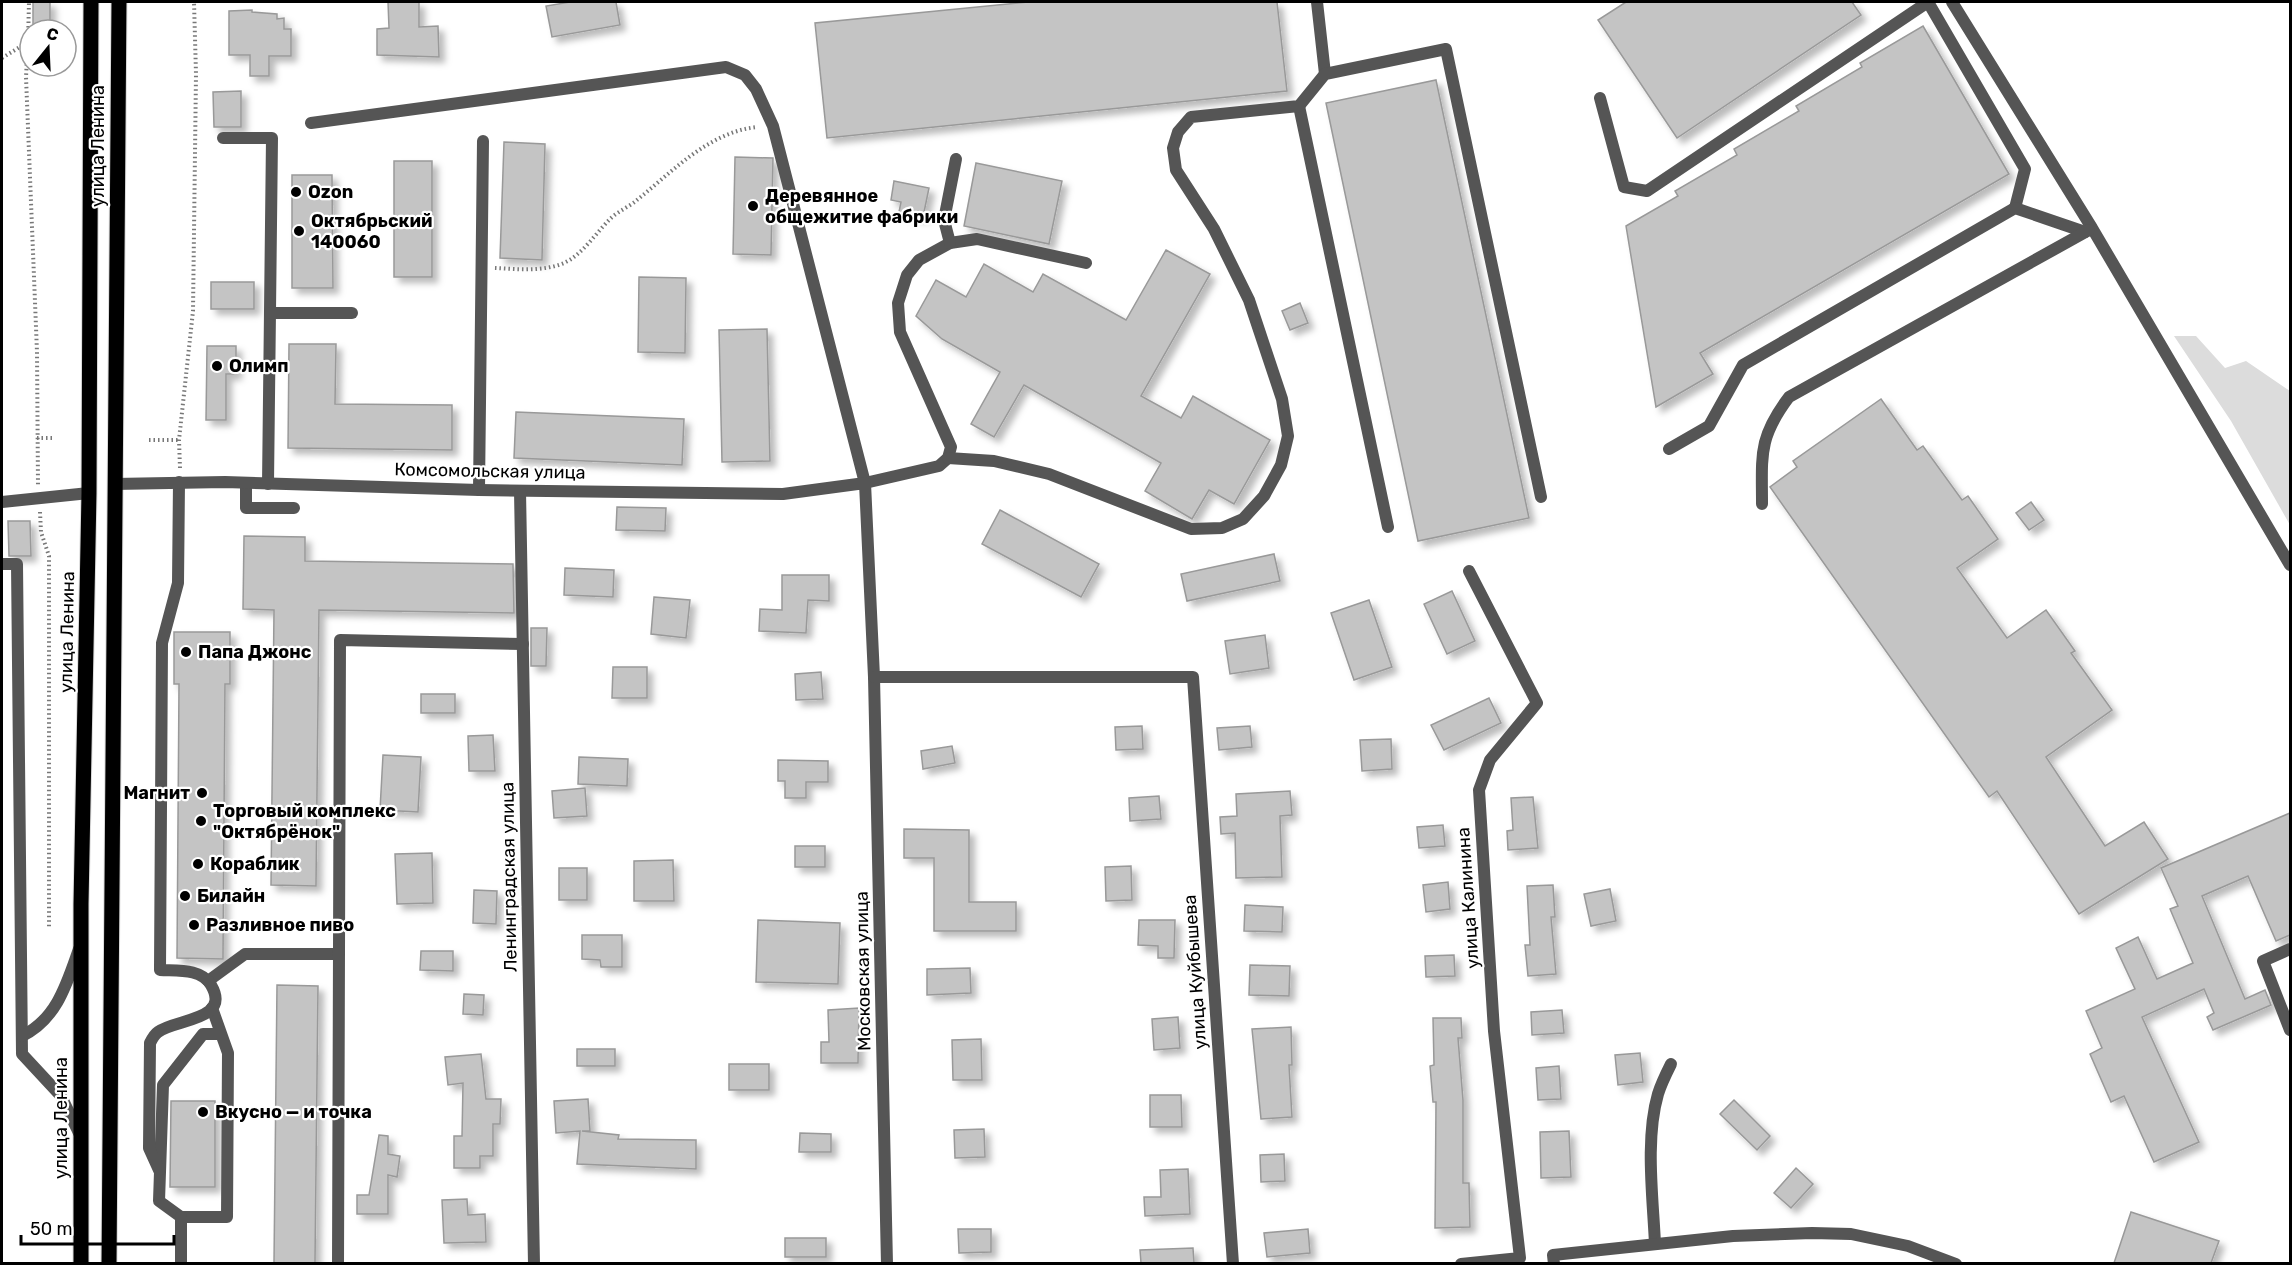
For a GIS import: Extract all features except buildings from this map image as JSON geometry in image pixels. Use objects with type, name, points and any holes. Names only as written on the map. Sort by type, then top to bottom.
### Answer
[{"type":"main road","name":"улица Ленина","points":[[81,1263],[81,945],[89,494],[91,2]]},
{"type":"main road","name":"улица Ленина","points":[[109,1263],[119,2]]},
{"type":"street","points":[[1317,2],[1325,74]]},
{"type":"street","points":[[1600,98],[1624,187],[1647,191],[1928,2],[2025,169],[2015,208],[1743,365],[1708,426],[1668,449]]},
{"type":"street","points":[[1952,2],[2290,565]]},
{"type":"street","points":[[1086,263],[977,239],[950,243],[919,260],[907,275],[897,303],[900,332],[947,432],[951,447],[948,458],[994,461],[1049,474],[1109,495],[1160,519],[1191,529],[1222,528],[1243,519],[1264,496],[1281,465],[1288,436],[1282,399],[1249,300],[1214,229],[1176,170],[1173,148],[1178,132],[1191,117],[1299,106],[1325,74],[1446,49],[1541,497]]},
{"type":"street","name":"Московская улица","points":[[311,123],[726,67],[745,75],[756,89],[865,483],[874,677],[887,1263]]},
{"type":"street","points":[[1299,106],[1388,527]]},
{"type":"street","points":[[223,138],[272,138],[268,484]]},
{"type":"street","points":[[479,490],[483,141]]},
{"type":"street","points":[[950,243],[944,220],[957,159]]},
{"type":"street","points":[[2015,208],[2089,230]]},
{"type":"street","points":[[1762,504],[1762,451],[1770,422],[1789,397],[2089,230]]},
{"type":"street","points":[[270,313],[352,313]]},
{"type":"street","name":"Комсомольская улица","points":[[114,484],[246,483],[520,491],[783,494],[865,483],[939,466],[948,458]]},
{"type":"street","points":[[179,482],[178,583],[162,643],[160,970],[183,970],[208,981],[215,997],[212,1008],[228,1053],[227,1217],[181,1217],[159,1201],[159,1170],[163,1160],[163,1085],[202,1034],[221,1034]]},
{"type":"street","points":[[246,483],[246,508],[294,508]]},
{"type":"street","name":"Ленинградская улица","points":[[520,491],[534,1263]]},
{"type":"street","points":[[2,502],[89,494]]},
{"type":"street","points":[[2,564],[17,564],[22,1053],[61,1096],[80,1136]]},
{"type":"street","name":"улица Калинина","points":[[1461,1263],[1520,1258],[1494,1031],[1479,790],[1490,760],[1537,703],[1469,571]]},
{"type":"street","points":[[338,1263],[340,640],[523,644]]},
{"type":"street","name":"улица Куйбышева","points":[[874,677],[1192,677],[1233,1263]]},
{"type":"street","points":[[22,1036],[34,1030],[49,1016],[63,992],[81,945]]},
{"type":"street","points":[[2290,949],[2262,961],[2290,1030]]},
{"type":"street","points":[[208,981],[245,954],[339,954]]},
{"type":"street","points":[[159,1170],[149,1148],[150,1043],[157,1032],[172,1025],[198,1019],[212,1008]]},
{"type":"street","points":[[1655,1244],[1652,1181],[1653,1123],[1658,1094],[1671,1064]]},
{"type":"street","points":[[181,1217],[181,1263]]},
{"type":"street","points":[[1554,1263],[1553,1255],[1733,1236],[1851,1234],[1908,1246],[1956,1263]]},
{"type":"path","points":[[29,2],[29,18]]},
{"type":"path","points":[[180,468],[179,440],[193,311],[196,74],[194,2]]},
{"type":"path","points":[[2,58],[18,48]]},
{"type":"path","points":[[26,78],[37,352],[38,487]]},
{"type":"path","points":[[482,268],[541,269],[565,263],[579,253],[613,216],[629,207],[700,150],[739,128],[767,126]]},
{"type":"path","points":[[38,438],[52,438]]},
{"type":"path","points":[[148,440],[179,440]]},
{"type":"path","points":[[40,512],[41,532],[49,556],[49,927]]},
{"type":"shaded area","points":[[2174,336],[2196,336],[2225,368],[2246,361],[2290,391],[2290,525],[2231,421]]},
{"type":"place","name":"Ozon","points":[[296,192]]},
{"type":"place","name":"Деревянное общежитие фабрики","points":[[753,206]]},
{"type":"place","name":"Октябрьский 140060","points":[[299,231]]},
{"type":"place","name":"Олимп","points":[[217,366]]},
{"type":"place","name":"Папа Джонс","points":[[186,652]]},
{"type":"place","name":"Магнит","points":[[202,793]]},
{"type":"place","name":"Торговый комплекс \"Октябрёнок\"","points":[[201,821]]},
{"type":"place","name":"Кораблик","points":[[198,864]]},
{"type":"place","name":"Билайн","points":[[185,896]]},
{"type":"place","name":"Разливное пиво","points":[[194,925]]},
{"type":"place","name":"Вкусно — и точка","points":[[203,1112]]}]
